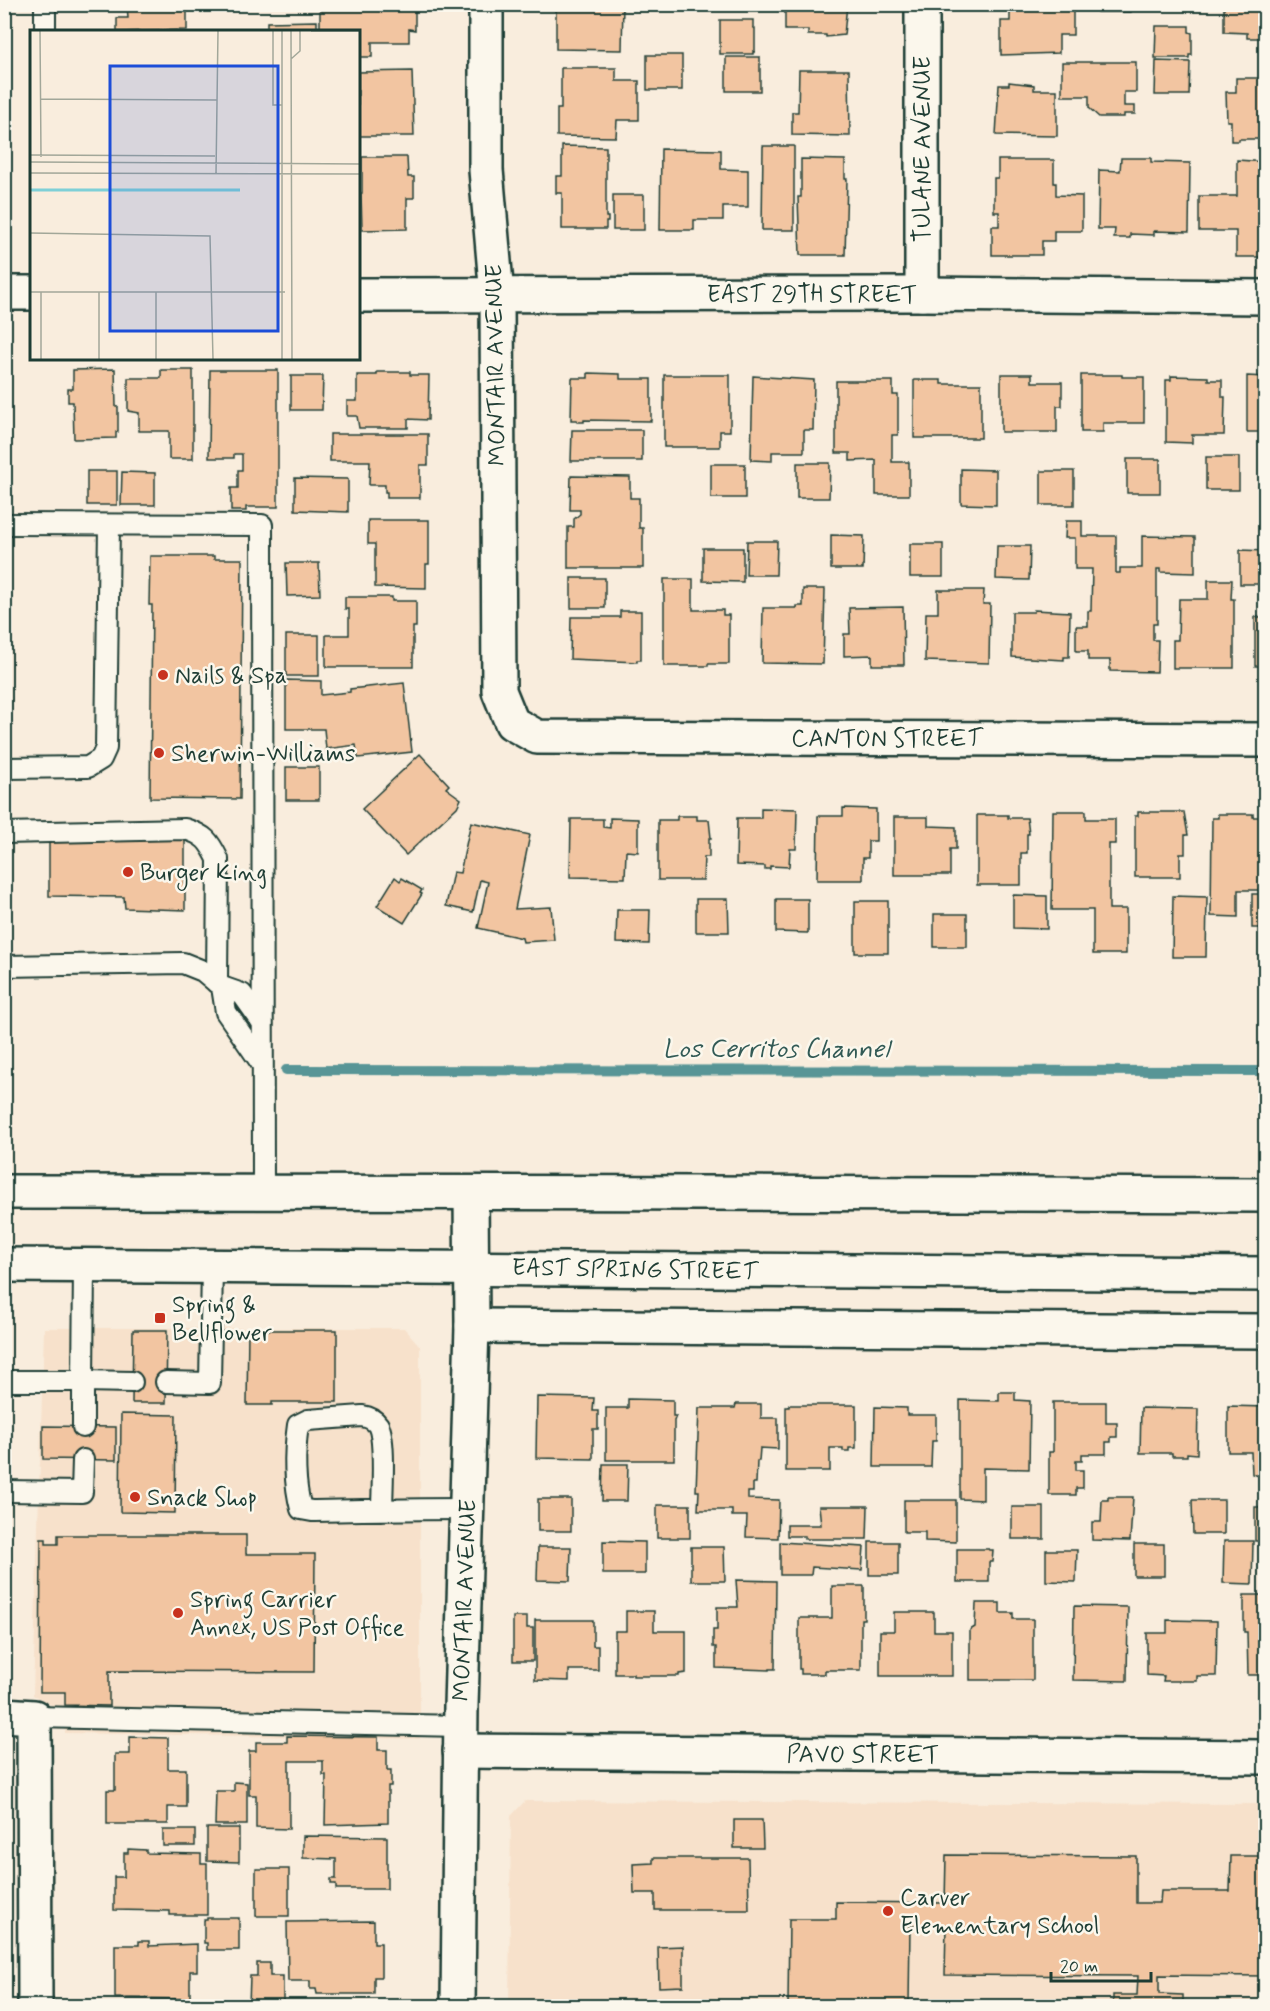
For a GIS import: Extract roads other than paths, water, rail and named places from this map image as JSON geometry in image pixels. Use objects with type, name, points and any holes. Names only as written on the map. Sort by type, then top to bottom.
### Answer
[{"type":"street","name":"MONTAIR AVENUE","points":[[486,4],[486,170],[496,296],[499,692],[512,723]]},
{"type":"street","name":"TULANE AVENUE","points":[[922,4],[922,294]]},
{"type":"street","points":[[4,293],[30,293]]},
{"type":"street","name":"EAST 29TH STREET","points":[[360,295],[922,294],[1266,297]]},
{"type":"street","name":"CANTON STREET","points":[[512,723],[537,737],[1266,740]]},
{"type":"street","points":[[4,1192],[1266,1195]]},
{"type":"street","name":"MONTAIR AVENUE","points":[[458,2007],[460,1739],[472,1326],[471,1193]]},
{"type":"street","name":"EAST SPRING STREET","points":[[4,1265],[1266,1274]]},
{"type":"street","points":[[472,1326],[1266,1331]]},
{"type":"street","points":[[19,1716],[35,2007]]},
{"type":"street","name":"PAVO STREET","points":[[460,1739],[1266,1757]]},
{"type":"lane","points":[[45,4],[45,30]]},
{"type":"lane","points":[[4,524],[262,525],[263,1193]]},
{"type":"lane","points":[[4,768],[88,767],[101,759],[106,748],[109,525]]},
{"type":"lane","points":[[4,832],[185,829],[200,833],[212,847],[218,859],[220,985],[226,1012],[262,1064]]},
{"type":"lane","points":[[4,966],[183,963],[203,971],[220,985],[242,994],[262,1022]]},
{"type":"lane","points":[[83,1427],[84,1265]]},
{"type":"lane","points":[[166,1382],[210,1383],[212,1266]]},
{"type":"lane","points":[[4,1381],[132,1382]]},
{"type":"lane","points":[[382,1510],[381,1438],[378,1425],[371,1417],[308,1420],[298,1425],[296,1490],[301,1509],[312,1511],[467,1509]]},
{"type":"lane","points":[[4,1491],[82,1492],[83,1460]]},
{"type":"lane","points":[[19,1716],[460,1739]]},
{"type":"waterway","name":"Los Cerritos Channel","points":[[286,1070],[1266,1071]]},
{"type":"place","name":"Nails & Spa","points":[[163,675]]},
{"type":"place","name":"Sherwin-Williams","points":[[159,753]]},
{"type":"place","name":"Burger King","points":[[128,872]]},
{"type":"place","name":"Spring & Bellflower","points":[[160,1318]]},
{"type":"place","name":"Snack Shop","points":[[135,1497]]},
{"type":"place","name":"Spring Carrier Annex, US Post Office","points":[[178,1613]]},
{"type":"place","name":"Carver Elementary School","points":[[888,1911]]}]
